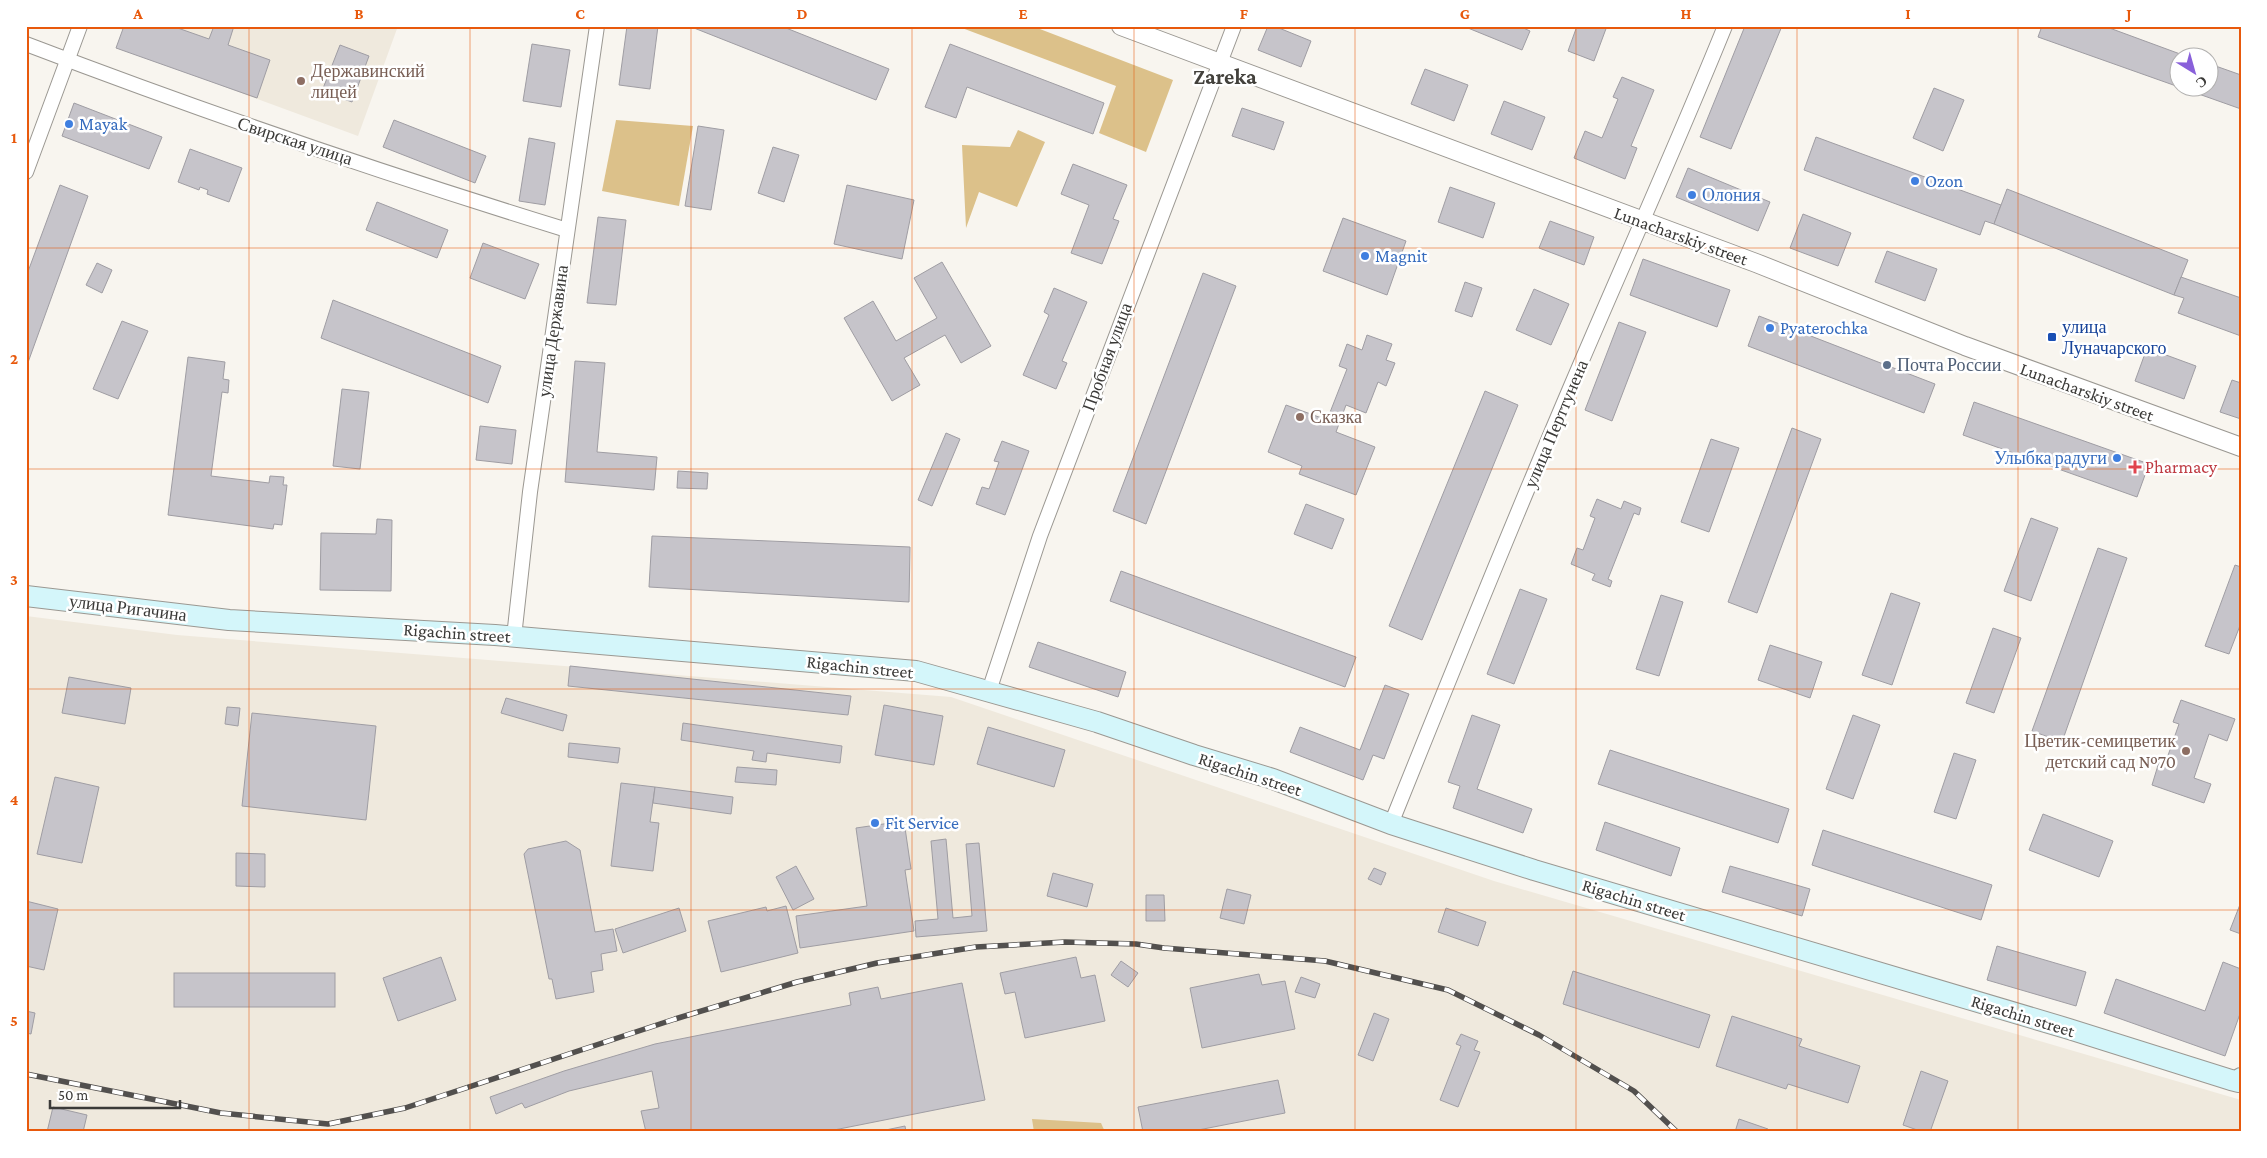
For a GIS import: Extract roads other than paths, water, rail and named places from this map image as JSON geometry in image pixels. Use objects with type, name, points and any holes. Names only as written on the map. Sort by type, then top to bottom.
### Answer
[{"type":"main road","name":"улица Ригачина","points":[[26,596],[229,620],[514,637]]},
{"type":"main road","name":"Rigachin street","points":[[514,637],[916,671],[1097,722],[1194,755],[1273,779],[1391,824],[1534,870],[2240,1081]]},
{"type":"street","points":[[26,172],[80,26]]},
{"type":"street","name":"улица Державина","points":[[514,637],[530,492],[597,26]]},
{"type":"street","name":"Lunacharskiy street","points":[[1122,26],[1756,263],[1965,346],[2241,447]]},
{"type":"street","name":"Пробная улица","points":[[989,691],[1040,536],[1133,286],[1221,64],[1234,26]]},
{"type":"street","name":"улица Перттунена","points":[[1391,824],[1564,402],[1678,141],[1725,26]]},
{"type":"street","name":"Свирская улица","points":[[26,44],[219,115],[567,230]]},
{"type":"railway","points":[[26,1074],[221,1113],[328,1124],[405,1108],[675,1019],[797,982],[877,963],[976,947],[1065,942],[1136,944],[1325,961],[1448,990],[1539,1035],[1634,1091],[1677,1132]]},
{"type":"place","name":"Державинский лицей","points":[[301,81]]},
{"type":"place","name":"Mayak","points":[[69,124]]},
{"type":"place","name":"Ozon","points":[[1915,181]]},
{"type":"place","name":"Олония","points":[[1692,195]]},
{"type":"place","name":"Magnit","points":[[1365,256]]},
{"type":"place","name":"Pyaterochka","points":[[1770,328]]},
{"type":"place","name":"улица Луначарского","points":[[2052,337]]},
{"type":"place","name":"Почта России","points":[[1887,365]]},
{"type":"place","name":"Сказка","points":[[1300,417]]},
{"type":"place","name":"Улыбка радуги","points":[[2117,458]]},
{"type":"place","name":"Pharmacy","points":[[2135,467]]},
{"type":"place","name":"Цветик-семицветик детский сад №70","points":[[2186,751]]},
{"type":"place","name":"Fit Service","points":[[875,823]]},
{"type":"district","name":"Zareka","points":[[1225,76]]}]
